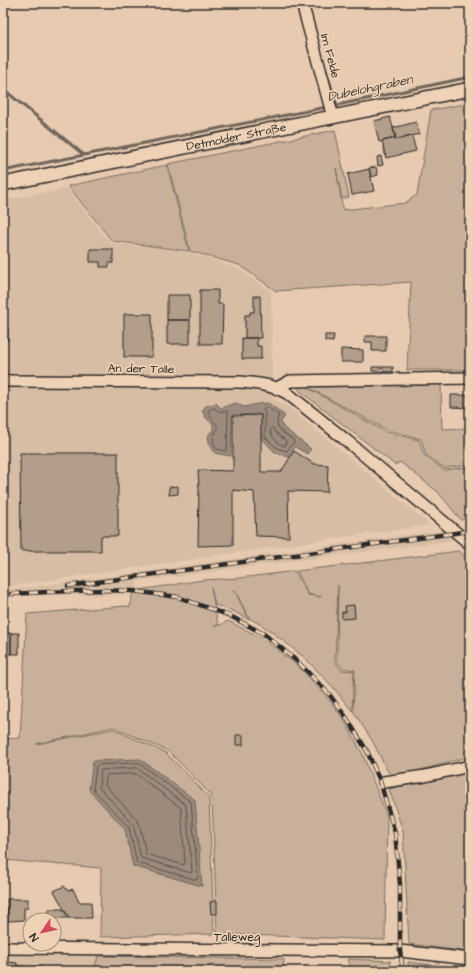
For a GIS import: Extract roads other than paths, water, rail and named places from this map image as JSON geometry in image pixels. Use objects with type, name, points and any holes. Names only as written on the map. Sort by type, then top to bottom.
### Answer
[{"type":"street","name":"Im Felde","points":[[302,3],[333,117]]},
{"type":"street","name":"Detmolder Straße","points":[[3,184],[470,89]]},
{"type":"street","points":[[277,388],[290,380],[470,378]]},
{"type":"street","name":"An der Talle","points":[[3,382],[240,382],[255,383],[277,388],[287,393],[347,441],[470,544]]},
{"type":"street","points":[[384,782],[425,776],[470,766]]},
{"type":"street","name":"Talleweg","points":[[3,948],[400,951],[470,959]]},
{"type":"water","points":[[216,403],[221,408],[235,403],[244,407],[268,403],[285,416],[281,422],[283,427],[311,449],[307,454],[295,447],[289,457],[277,453],[261,439],[261,414],[232,415],[231,456],[214,452],[210,447],[208,436],[213,429],[213,424],[205,417],[202,410],[206,406]]},
{"type":"water","points":[[140,759],[195,800],[202,886],[133,866],[125,829],[89,790],[93,761]]},
{"type":"waterway","points":[[323,61],[337,106]]},
{"type":"waterway","name":"Dubelohgraben","points":[[333,106],[470,77]]},
{"type":"waterway","points":[[3,89],[84,155],[327,107]]},
{"type":"waterway","points":[[3,171],[84,155]]},
{"type":"railway","points":[[68,586],[470,531]]},
{"type":"railway","points":[[11,594],[101,590],[133,591],[178,597],[230,616],[264,634],[299,663],[329,694],[346,717],[367,751],[380,781],[395,833],[400,884],[400,951],[403,971]]}]
